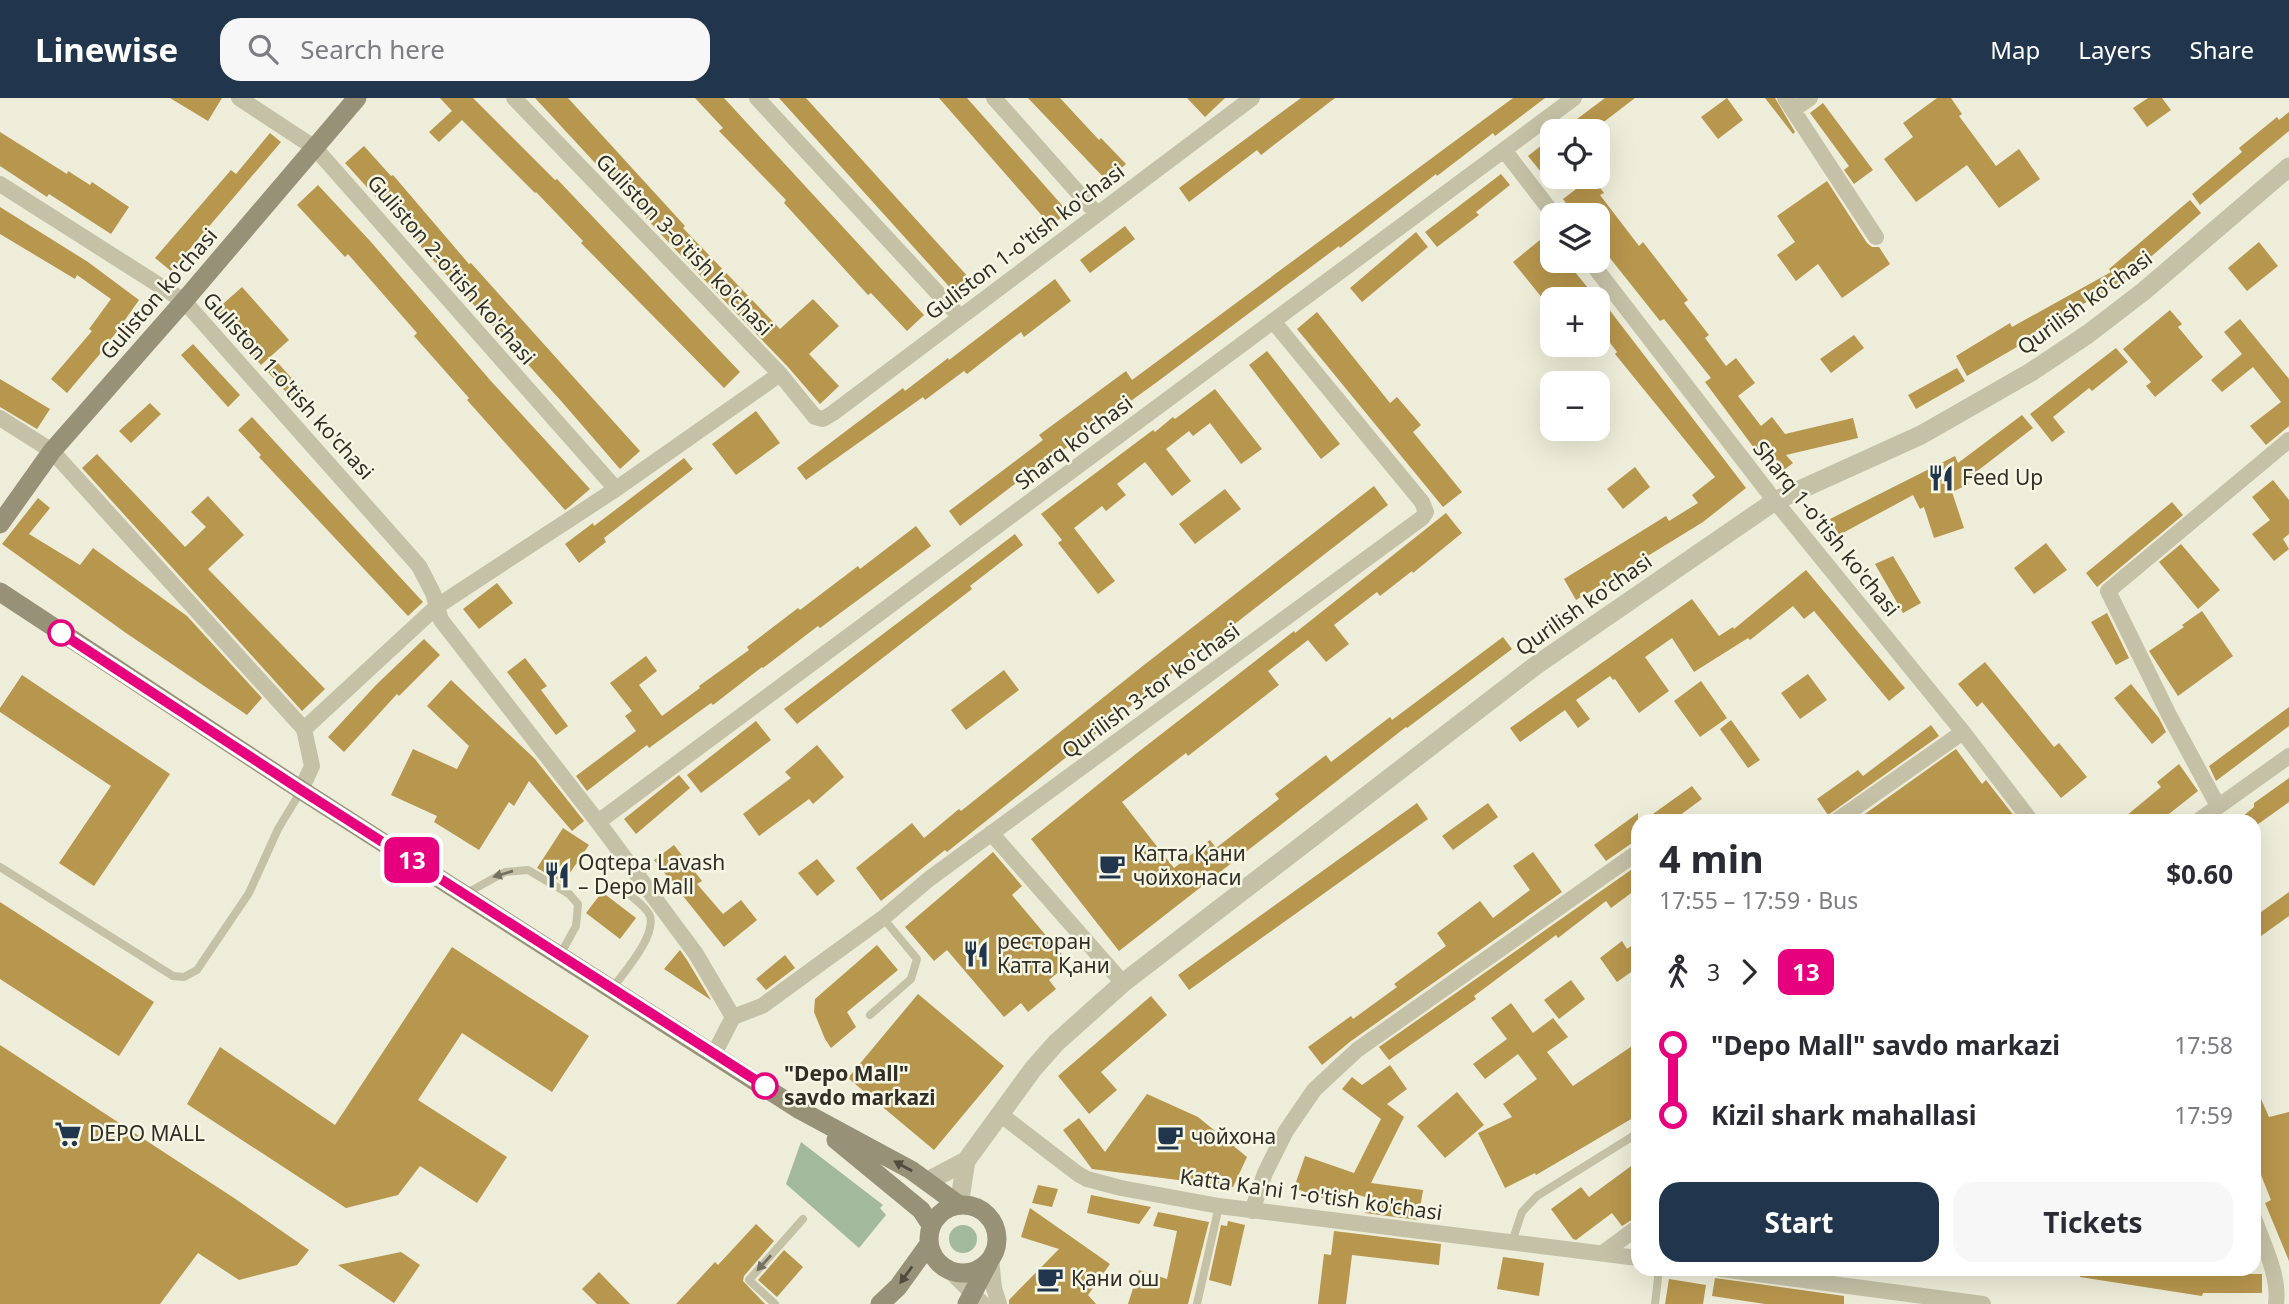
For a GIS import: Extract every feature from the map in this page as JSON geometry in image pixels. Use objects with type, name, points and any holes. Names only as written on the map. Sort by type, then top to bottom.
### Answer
[{"type":"main road","name":"Guliston ko'chasi","points":[[0,524],[52,451],[357,98]]},
{"type":"main road","points":[[0,592],[301,790],[800,1110],[928,1181],[959,1205]]},
{"type":"main road","points":[[800,1110],[921,1210],[936,1260],[949,1270],[961,1273],[983,1267],[991,1258]]},
{"type":"main road","points":[[880,1304],[898,1287],[944,1211],[959,1205],[980,1209],[992,1220],[996,1230],[997,1242],[974,1301]]},
{"type":"street","name":"Guliston 2-o'tish ko'chasi","points":[[239,98],[315,148],[616,489]]},
{"type":"street","name":"Guliston 3-o'tish ko'chasi","points":[[514,98],[780,374],[816,417],[823,419]]},
{"type":"street","points":[[757,98],[960,317]]},
{"type":"street","points":[[994,98],[1097,214]]},
{"type":"street","name":"Sharq ko'chasi","points":[[598,822],[1574,98]]},
{"type":"street","points":[[1810,98],[1789,104],[1877,237]]},
{"type":"street","name":"Guliston 1-o'tish ko'chasi","points":[[823,419],[1244,100]]},
{"type":"street","points":[[1504,150],[1546,203]]},
{"type":"street","name":"Qurilish ko'chasi","points":[[928,1181],[966,1161],[1033,1069],[1056,1043],[1123,983],[1535,666],[1775,501],[1921,435],[2031,372],[2088,334],[2144,291],[2289,167]]},
{"type":"street","name":"Guliston 1-o'tish ko'chasi","points":[[0,184],[184,301],[419,566],[433,593],[441,620],[598,822],[696,954],[733,1017]]},
{"type":"street","name":"Sharq 1-o'tish ko'chasi","points":[[1599,273],[1775,501],[1963,732],[2026,814]]},
{"type":"street","name":"Qurilish 3-tor ko'chasi","points":[[733,1017],[762,1006],[884,918],[929,879],[1422,518],[1426,512],[1422,502],[1273,321]]},
{"type":"street","points":[[304,729],[436,607],[616,489],[780,374]]},
{"type":"street","points":[[0,418],[52,451],[304,729],[312,766],[301,790]]},
{"type":"street","points":[[2218,806],[2169,715],[2108,591],[2289,440]]},
{"type":"street","points":[[1846,814],[1963,732]]},
{"type":"street","points":[[2207,814],[2289,756]]},
{"type":"street","points":[[991,833],[1123,983]]},
{"type":"street","points":[[1252,1211],[1265,1173],[1286,1131],[1314,1090],[1357,1050],[1631,857]]},
{"type":"street","points":[[714,1054],[733,1017]]},
{"type":"street","name":"Katta Ka'ni 1-o'tish ko'chasi","points":[[1000,1114],[1087,1179],[1121,1188],[1252,1211],[1631,1257]]},
{"type":"street","name":"Qurilish ko'chasi","points":[[959,1205],[966,1161]]},
{"type":"street","points":[[1603,1253],[1631,1232]]},
{"type":"street","points":[[2261,1238],[2272,1269],[2276,1304]]},
{"type":"street","points":[[991,1258],[994,1288],[999,1304]]},
{"type":"street","points":[[949,1270],[974,1301]]},
{"type":"street","points":[[1773,1276],[1983,1304]]},
{"type":"lane","points":[[0,867],[173,976],[184,977],[197,970],[249,893],[278,829],[301,790]]},
{"type":"lane","points":[[466,894],[505,872],[528,870],[569,894],[578,904],[576,926],[560,955]]},
{"type":"lane","points":[[612,989],[641,948],[651,928],[649,913],[627,892]]},
{"type":"lane","points":[[870,1015],[911,979],[917,959],[884,918]]},
{"type":"lane","points":[[1513,1242],[1522,1212],[1537,1196],[1631,1137]]},
{"type":"lane","points":[[1198,1304],[1219,1206]]},
{"type":"lane","points":[[775,1304],[748,1280],[803,1219]]},
{"type":"lane","points":[[1655,1304],[1658,1276]]},
{"type":"green space","points":[[801,1142],[883,1205],[880,1208],[886,1215],[859,1248],[786,1184]]},
{"type":"green space","points":[[963,1225],[973,1229],[977,1239],[973,1249],[963,1253],[953,1249],[949,1239],[953,1229]]},
{"type":"building","points":[[170,98],[222,98],[208,121]]},
{"type":"building","points":[[440,98],[473,98],[555,180],[557,179],[740,372],[724,388],[581,243],[583,241],[536,192],[462,120],[439,142],[429,132],[452,111]]},
{"type":"building","points":[[535,98],[568,98],[685,226],[683,228],[780,329],[813,299],[839,326],[809,354],[839,386],[820,404]]},
{"type":"building","points":[[695,98],[724,98],[924,315],[907,331],[871,293],[868,295],[784,203],[786,200],[719,131],[723,128]]},
{"type":"building","points":[[779,98],[806,98],[970,279],[955,293]]},
{"type":"building","points":[[939,98],[967,98],[1068,212],[1051,226]]},
{"type":"building","points":[[1028,98],[1060,98],[1099,140],[1101,138],[1126,164],[1107,181]]},
{"type":"building","points":[[1187,98],[1225,98],[1205,117]]},
{"type":"building","points":[[1301,98],[1335,98],[1261,155],[1257,150],[1189,202],[1179,188]]},
{"type":"building","points":[[1513,98],[1545,98],[1495,136],[1493,133],[1437,176],[1436,174],[1340,248],[1339,246],[1055,456],[1054,454],[960,526],[949,511],[1043,440],[1039,435],[1126,371],[1132,380]]},
{"type":"building","points":[[1605,98],[1635,98],[1608,119],[1577,119]]},
{"type":"building","points":[[1727,98],[1743,120],[1718,139],[1701,117]]},
{"type":"building","points":[[1765,98],[1775,98],[1795,132],[1793,134]]},
{"type":"building","points":[[1937,98],[1951,98],[1962,114],[1959,116],[1996,166],[2019,149],[2040,179],[1999,208],[1967,165],[1916,202],[1884,159],[1913,137],[1903,123]]},
{"type":"building","points":[[2148,98],[2162,98],[2171,110],[2147,127],[2133,108]]},
{"type":"building","points":[[1823,103],[1873,170],[1854,184],[1844,170],[1849,166],[1810,113]]},
{"type":"building","points":[[2289,112],[2289,131],[2200,205],[2192,194],[2242,152],[2239,148],[2277,117],[2279,120]]},
{"type":"building","points":[[0,132],[67,174],[68,171],[90,185],[92,182],[129,207],[111,234],[0,166]]},
{"type":"building","points":[[270,133],[281,142],[171,271],[155,258],[231,170],[236,174]]},
{"type":"building","points":[[364,146],[640,451],[620,469],[345,163]]},
{"type":"building","points":[[1540,146],[1540,171],[1528,156]]},
{"type":"building","points":[[1501,174],[1510,185],[1476,212],[1479,215],[1437,247],[1425,232]]},
{"type":"building","points":[[1827,181],[1867,243],[1872,247],[1879,247],[1890,264],[1842,298],[1818,264],[1796,281],[1777,255],[1795,242],[1777,216]]},
{"type":"building","points":[[318,185],[590,489],[569,507],[565,510],[467,400],[469,398],[414,336],[417,333],[348,254],[345,257],[297,205]]},
{"type":"building","points":[[1576,189],[1601,189],[1604,193],[1600,195],[1606,203],[1566,203],[1563,199]]},
{"type":"building","points":[[2190,200],[2201,213],[2122,282],[2020,341],[2022,344],[1967,376],[1956,356],[2010,323],[2012,327],[2111,272],[2109,269]]},
{"type":"building","points":[[0,207],[88,262],[139,300],[105,348],[67,393],[51,379],[92,331],[89,329],[111,299],[77,275],[75,279],[0,234]]},
{"type":"building","points":[[1610,208],[1639,246],[1643,242],[1688,300],[1684,303],[1709,335],[1705,338],[1726,366],[1736,358],[1755,383],[1738,396],[1761,426],[1772,417],[1785,434],[1853,418],[1858,438],[1786,455],[1793,463],[1780,473],[1761,449],[1757,452],[1705,382],[1711,378],[1664,319],[1660,321],[1610,258]]},
{"type":"building","points":[[1125,226],[1135,239],[1090,273],[1080,260]]},
{"type":"building","points":[[1416,232],[1428,247],[1362,302],[1350,288]]},
{"type":"building","points":[[1540,240],[1540,273],[1576,273],[1587,287],[1540,287],[1540,295],[1513,262]]},
{"type":"building","points":[[2259,242],[2278,266],[2247,291],[2228,268]]},
{"type":"building","points":[[1055,279],[1071,301],[1024,337],[1021,332],[967,374],[964,371],[925,400],[923,397],[806,480],[797,468],[903,388],[905,391],[948,358],[949,360]]},
{"type":"building","points":[[242,287],[289,340],[261,365],[214,312]]},
{"type":"building","points":[[2170,310],[2182,324],[2178,327],[2203,357],[2155,397],[2146,386],[2151,382],[2123,349]]},
{"type":"building","points":[[1610,311],[1746,488],[1703,522],[1576,600],[1564,579],[1666,516],[1669,521],[1698,503],[1692,495],[1715,477],[1615,354],[1617,352],[1610,343]]},
{"type":"building","points":[[1317,312],[1390,403],[1397,397],[1421,425],[1413,432],[1462,492],[1443,507],[1297,329]]},
{"type":"building","points":[[2240,319],[2289,379],[2289,426],[2266,445],[2250,426],[2281,402],[2253,367],[2222,392],[2211,380],[2242,354],[2224,332]]},
{"type":"building","points":[[1854,335],[1864,348],[1831,373],[1820,359]]},
{"type":"building","points":[[193,344],[240,395],[228,407],[181,355]]},
{"type":"building","points":[[2116,348],[2128,362],[2053,417],[2065,432],[2052,442],[2030,414]]},
{"type":"building","points":[[1267,351],[1340,444],[1321,459],[1249,365]]},
{"type":"building","points":[[278,363],[303,391],[293,400],[268,372]]},
{"type":"building","points":[[1957,368],[1965,381],[1916,409],[1908,395]]},
{"type":"building","points":[[0,379],[50,409],[37,429],[0,407]]},
{"type":"building","points":[[1215,389],[1262,449],[1241,464],[1210,423],[1193,436],[1189,431],[1166,449],[1191,481],[1172,496],[1145,462],[1117,484],[1126,495],[1106,511],[1102,506],[1074,528],[1115,581],[1098,594],[1058,543],[1062,540],[1041,514],[1153,430],[1155,432],[1173,417],[1175,419]]},
{"type":"building","points":[[150,403],[161,414],[131,443],[119,431]]},
{"type":"building","points":[[756,411],[780,443],[736,475],[712,444]]},
{"type":"building","points":[[2022,415],[2033,428],[1967,479],[1969,484],[1952,492],[1964,528],[1934,538],[1924,507],[1920,509],[1913,495],[1839,535],[1830,519],[1955,456],[1958,463]]},
{"type":"building","points":[[252,417],[423,602],[408,616],[259,457],[261,455],[238,430]]},
{"type":"building","points":[[97,454],[185,547],[206,527],[191,512],[208,496],[244,535],[208,569],[325,689],[302,711],[82,468]]},
{"type":"building","points":[[684,458],[693,469],[604,538],[606,542],[579,563],[565,544],[593,523],[594,526]]},
{"type":"building","points":[[1635,467],[1650,487],[1623,509],[1607,489]]},
{"type":"building","points":[[2273,480],[2289,500],[2289,534],[2283,539],[2289,549],[2274,561],[2252,534],[2270,520],[2252,497]]},
{"type":"building","points":[[1374,486],[1388,505],[881,901],[856,868],[912,823],[924,838],[959,809],[961,811]]},
{"type":"building","points":[[1225,489],[1241,509],[1195,544],[1179,524]]},
{"type":"building","points":[[38,498],[50,508],[29,534],[80,565],[93,548],[187,616],[262,698],[247,715],[2,544]]},
{"type":"building","points":[[2172,502],[2183,515],[2097,587],[2086,573]]},
{"type":"building","points":[[1446,513],[1462,533],[1413,573],[1412,571],[1380,596],[1377,592],[1334,625],[1349,644],[1326,662],[1308,640],[1268,671],[1279,685],[1188,756],[1186,753],[1122,802],[1174,868],[1210,840],[1216,848],[1279,799],[1275,794],[1326,755],[1331,762],[1503,637],[1512,649],[1406,727],[1119,951],[1031,839],[1137,753],[1294,631],[1295,633]]},
{"type":"building","points":[[916,526],[931,546],[713,705],[711,703],[649,748],[647,745],[587,791],[576,776],[636,731],[625,716],[632,711],[610,683],[646,656],[657,671],[639,685],[662,716],[749,650],[747,647],[798,608],[800,610],[858,566],[860,569]]},
{"type":"building","points":[[1015,534],[1023,545],[970,586],[972,589],[797,724],[784,709]]},
{"type":"building","points":[[2046,543],[2067,570],[2034,594],[2014,568]]},
{"type":"building","points":[[2181,544],[2220,590],[2198,609],[2159,562]]},
{"type":"building","points":[[1893,556],[1921,603],[1903,613],[1875,564]]},
{"type":"building","points":[[1806,570],[1905,688],[1889,701],[1814,611],[1804,619],[1793,606],[1750,640],[1748,638],[1694,672],[1672,638],[1645,657],[1669,691],[1639,713],[1610,676],[1576,700],[1590,719],[1578,728],[1565,710],[1520,742],[1510,728],[1692,599],[1719,636],[1733,627],[1734,629]]},
{"type":"building","points":[[497,583],[513,603],[479,629],[463,609]]},
{"type":"building","points":[[2202,611],[2233,656],[2178,696],[2149,651]]},
{"type":"building","points":[[2107,613],[2129,658],[2116,665],[2091,622]]},
{"type":"building","points":[[424,639],[440,655],[399,696],[397,694],[344,752],[328,737]]},
{"type":"building","points":[[525,658],[547,686],[541,690],[568,726],[556,735],[507,672]]},
{"type":"building","points":[[1985,662],[2054,747],[2059,743],[2087,777],[2061,798],[1982,702],[1977,707],[1958,684]]},
{"type":"building","points":[[1004,670],[1019,690],[966,730],[951,710]]},
{"type":"building","points":[[1808,674],[1827,700],[1800,719],[1781,693]]},
{"type":"building","points":[[22,675],[170,774],[94,886],[59,863],[111,786],[0,712]]},
{"type":"building","points":[[451,680],[535,759],[584,821],[572,831],[529,781],[514,806],[509,802],[479,850],[434,822],[437,816],[391,795],[413,749],[457,769],[469,746],[427,706]]},
{"type":"building","points":[[1701,681],[1727,718],[1700,737],[1674,701]]},
{"type":"building","points":[[2131,684],[2159,718],[2166,732],[2152,744],[2114,698]]},
{"type":"building","points":[[2289,707],[2289,726],[2216,781],[2209,766]]},
{"type":"building","points":[[1731,720],[1760,760],[1748,768],[1720,729]]},
{"type":"building","points":[[756,721],[771,740],[701,793],[687,775]]},
{"type":"building","points":[[1931,725],[1939,736],[1827,814],[1817,799],[1858,770],[1863,776]]},
{"type":"building","points":[[817,745],[844,777],[813,804],[809,799],[759,836],[743,814],[791,778],[785,772]]},
{"type":"building","points":[[1956,749],[1982,784],[1986,780],[2013,814],[1865,814]]},
{"type":"building","points":[[2179,764],[2198,791],[2169,814],[2128,814],[2161,787],[2157,782]]},
{"type":"building","points":[[679,775],[690,788],[636,834],[624,819]]},
{"type":"building","points":[[2289,778],[2289,802],[2261,822],[2261,814],[2246,814],[2254,807],[2254,803]]},
{"type":"building","points":[[1692,786],[1702,799],[1682,814],[1653,814]]},
{"type":"building","points":[[1417,803],[1428,819],[1189,990],[1178,975]]},
{"type":"building","points":[[1488,803],[1498,817],[1453,850],[1442,836]]},
{"type":"building","points":[[1631,818],[1631,844],[1606,861],[1594,845]]},
{"type":"building","points":[[563,828],[589,845],[563,883],[537,868]]},
{"type":"building","points":[[674,845],[702,881],[697,884],[723,914],[741,900],[757,920],[724,947],[654,860]]},
{"type":"building","points":[[993,852],[1022,886],[1012,895],[1069,963],[1049,980],[1056,989],[1028,1012],[1021,1003],[1004,1017],[947,950],[934,961],[905,927]]},
{"type":"building","points":[[1533,852],[1562,892],[1351,1041],[1322,1065],[1308,1047],[1397,987],[1394,984],[1446,946],[1437,933],[1480,901],[1493,918],[1530,890],[1513,866]]},
{"type":"building","points":[[817,859],[835,881],[817,896],[798,873]]},
{"type":"building","points":[[1631,870],[1631,893],[1611,908],[1606,901],[1558,938],[1556,935],[1474,996],[1476,999],[1389,1060],[1379,1047]]},
{"type":"building","points":[[602,892],[636,918],[620,939],[586,913]]},
{"type":"building","points":[[2289,892],[2289,916],[2261,936],[2261,912]]},
{"type":"building","points":[[0,902],[154,1002],[119,1056],[0,979]]},
{"type":"building","points":[[1622,941],[1627,949],[1631,946],[1631,972],[1617,982],[1600,958]]},
{"type":"building","points":[[877,945],[898,970],[847,1012],[856,1027],[831,1048],[814,1012],[815,999]]},
{"type":"building","points":[[452,947],[589,1036],[552,1092],[462,1033],[418,1100],[507,1157],[477,1203],[420,1166],[398,1195],[346,1208],[187,1104],[220,1047],[335,1125]]},
{"type":"building","points":[[680,950],[687,960],[711,1000],[664,969]]},
{"type":"building","points":[[785,955],[795,968],[766,990],[756,979]]},
{"type":"building","points":[[1571,980],[1585,999],[1559,1019],[1544,1000]]},
{"type":"building","points":[[918,994],[1004,1066],[934,1150],[848,1078]]},
{"type":"building","points":[[1151,996],[1167,1015],[1101,1072],[1117,1090],[1089,1114],[1058,1076]]},
{"type":"building","points":[[1511,1003],[1533,1033],[1553,1018],[1568,1037],[1547,1052],[1573,1086],[1631,1047],[1631,1119],[1536,1175],[1535,1173],[1505,1188],[1478,1133],[1512,1117],[1503,1104],[1537,1079],[1518,1054],[1485,1079],[1473,1064],[1507,1039],[1491,1018]]},
{"type":"building","name":"DEPO MALL","points":[[0,1045],[309,1250],[297,1265],[239,1280],[198,1253],[160,1304],[0,1304]]},
{"type":"building","points":[[1390,1065],[1407,1089],[1387,1104],[1404,1117],[1371,1183],[1423,1190],[1418,1220],[1365,1213],[1368,1198],[1341,1189],[1336,1203],[1294,1188],[1305,1156],[1354,1173],[1381,1119],[1342,1089],[1352,1077],[1362,1085]]},
{"type":"building","points":[[1457,1092],[1484,1125],[1445,1158],[1417,1126]]},
{"type":"building","name":"чойхона","points":[[1147,1094],[1198,1117],[1247,1157],[1233,1187],[1092,1169],[1063,1130],[1079,1118],[1105,1152]]},
{"type":"building","points":[[2261,1099],[2269,1117],[2289,1112],[2289,1261],[2265,1203],[2271,1200],[2261,1175]]},
{"type":"building","points":[[1631,1166],[1631,1220],[1622,1226],[1612,1213],[1576,1240],[1573,1239],[1551,1209],[1581,1187],[1589,1197]]},
{"type":"building","points":[[1038,1185],[1058,1189],[1052,1207],[1032,1203]]},
{"type":"building","points":[[1091,1195],[1151,1207],[1139,1224],[1087,1213]]},
{"type":"building","points":[[1030,1208],[1110,1264],[1088,1295],[1096,1304],[1009,1304],[1009,1300],[1059,1249],[1021,1237]]},
{"type":"building","points":[[1158,1212],[1209,1222],[1188,1304],[1128,1304],[1139,1270],[1167,1279],[1177,1231],[1153,1226]]},
{"type":"building","points":[[1228,1221],[1245,1225],[1231,1286],[1209,1280],[1221,1225],[1227,1226]]},
{"type":"building","points":[[756,1224],[774,1241],[744,1276],[743,1281],[765,1304],[676,1304],[715,1262],[718,1265]]},
{"type":"building","points":[[1334,1231],[1441,1244],[1439,1265],[1352,1255],[1346,1304],[1318,1304],[1324,1254],[1331,1255]]},
{"type":"building","points":[[784,1250],[803,1267],[777,1297],[758,1280]]},
{"type":"building","points":[[401,1252],[420,1265],[394,1303],[338,1265]]},
{"type":"building","points":[[1503,1257],[1544,1263],[1539,1296],[1497,1289]]},
{"type":"building","points":[[599,1272],[630,1304],[597,1304],[582,1289]]},
{"type":"building","points":[[2262,1274],[2262,1293],[2203,1293],[2202,1296],[2080,1277]]},
{"type":"building","points":[[1715,1278],[1844,1296],[1844,1304],[1765,1304],[1712,1296]]},
{"type":"building","points":[[1669,1279],[1706,1285],[1703,1304],[1665,1304]]},
{"type":"bus line","name":"13","points":[[61,633],[301,790],[765,1086]]},
{"type":"place","name":"Feed Up","points":[[1941,478]]},
{"type":"place","name":"Катта Қани чойхонаси","points":[[1112,866]]},
{"type":"place","name":"Oqtepa Lavash – Depo Mall","points":[[557,875]]},
{"type":"place","name":"ресторан Катта Қани","points":[[976,954]]},
{"type":"place","name":"\"Depo Mall\" savdo markazi","points":[[765,1086]]},
{"type":"place","name":"DEPO MALL","points":[[68,1134]]},
{"type":"place","name":"чойхона","points":[[1170,1137]]},
{"type":"place","name":"Қани ош","points":[[1050,1279]]}]
